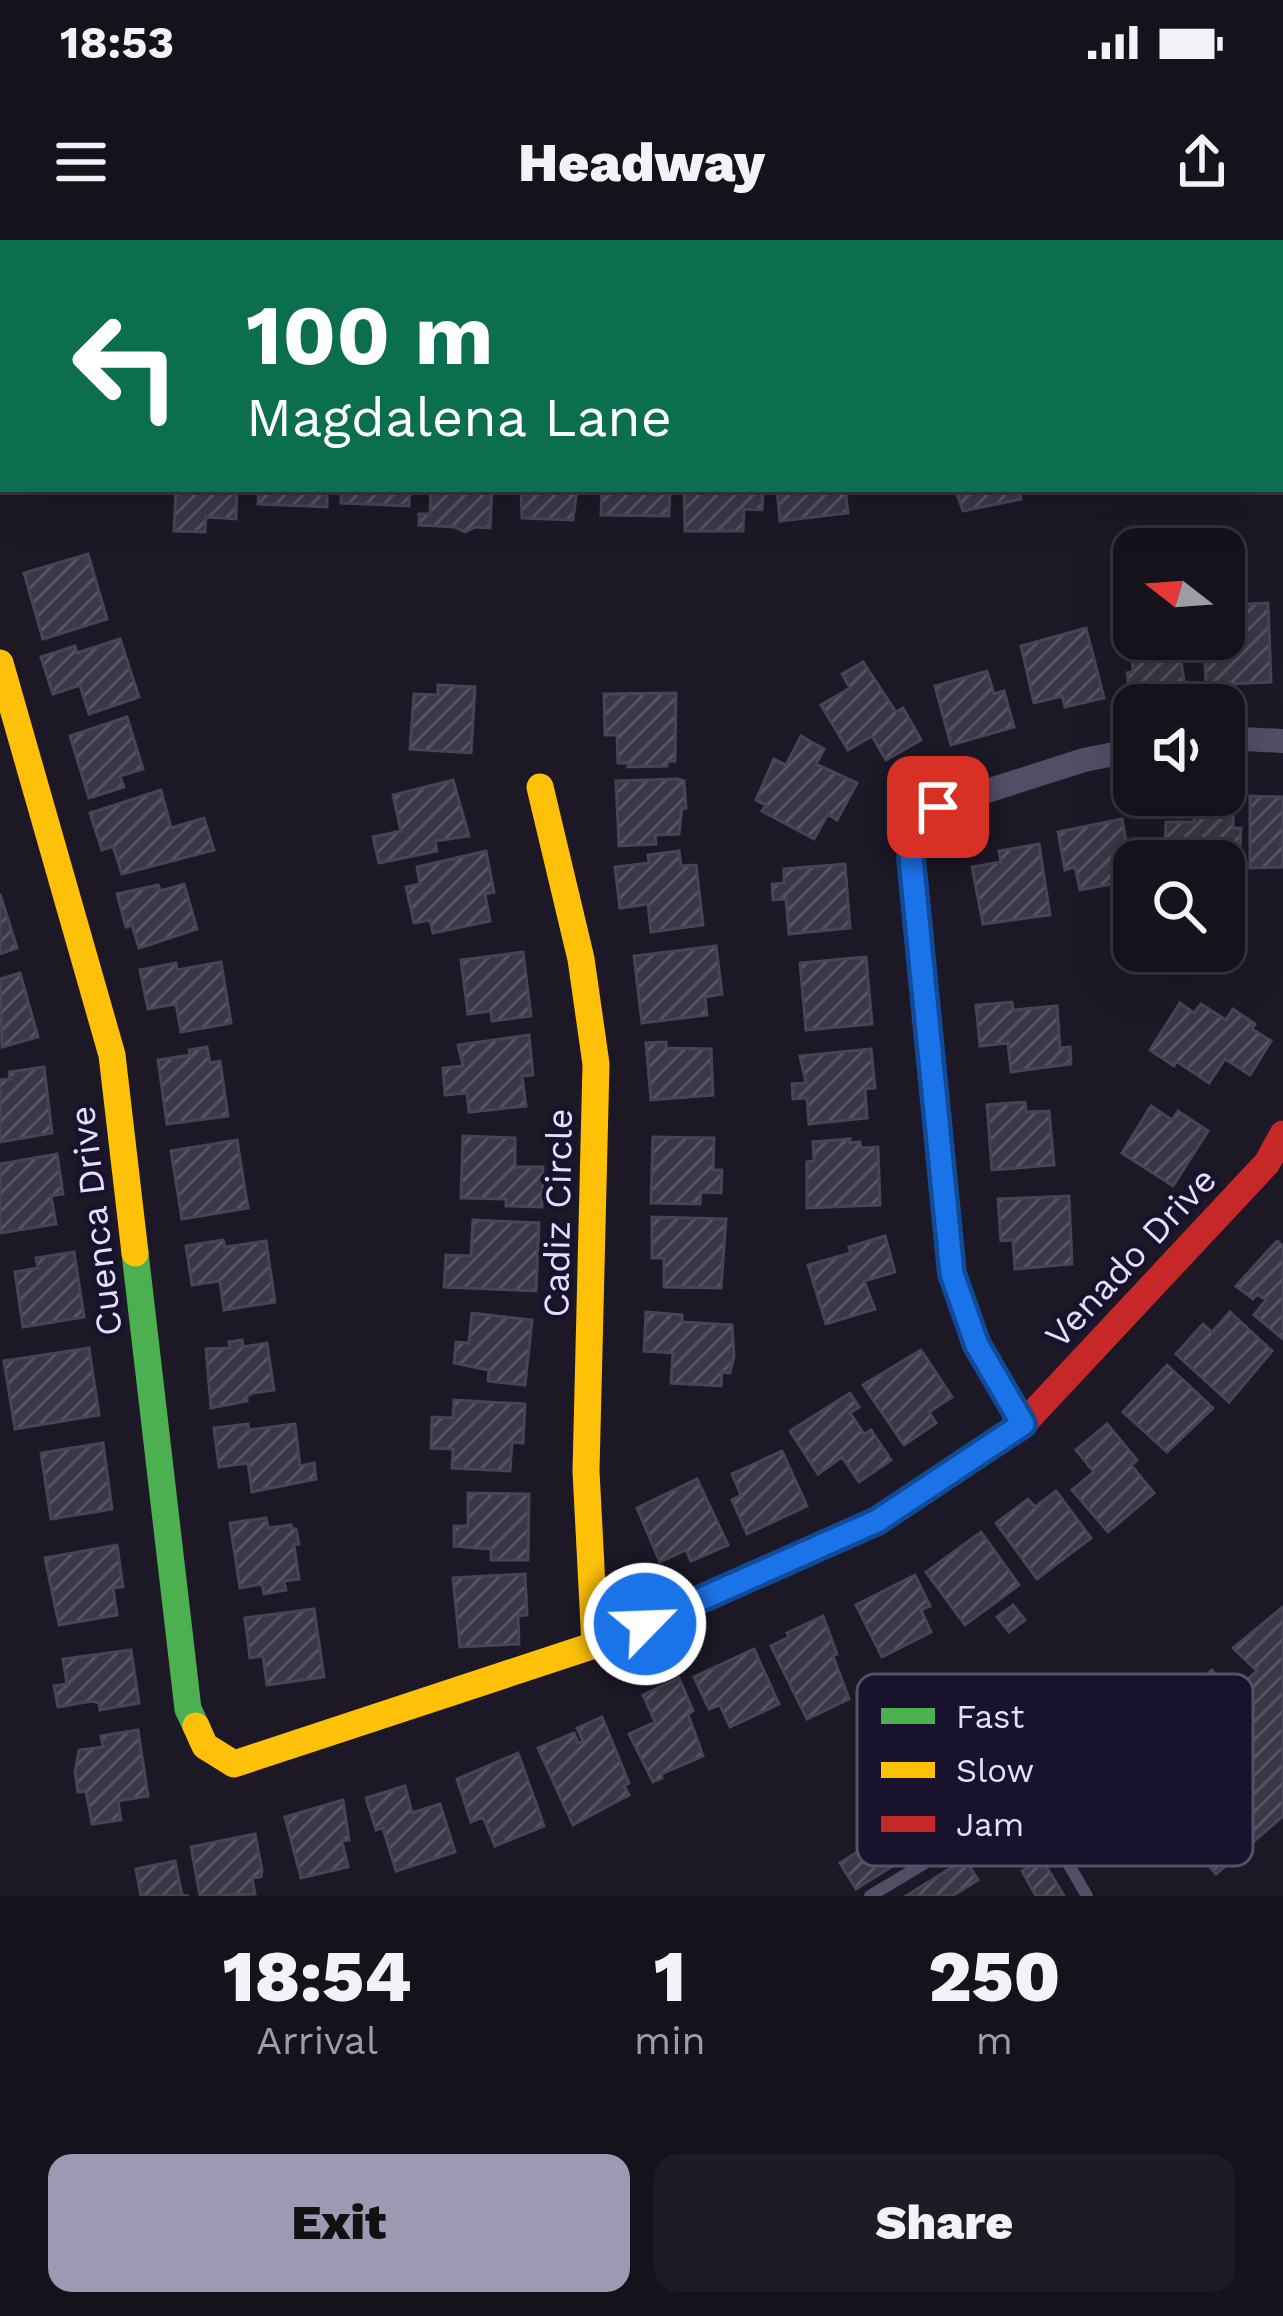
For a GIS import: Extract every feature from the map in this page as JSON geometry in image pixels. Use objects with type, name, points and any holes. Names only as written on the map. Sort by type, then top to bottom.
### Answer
[{"type":"street","name":"Cuenca Drive","points":[[0,663],[112,1055],[188,1709],[205,1746],[234,1764]]},
{"type":"street","points":[[1245,739],[1283,741]]},
{"type":"street","points":[[1023,1424],[977,1345],[952,1274],[911,858],[919,828],[938,807],[1113,754]]},
{"type":"street","name":"Cadiz Circle","points":[[540,787],[579,942],[596,1066],[594,1275],[583,1494],[596,1645]]},
{"type":"street","name":"Venado Drive","points":[[234,1764],[596,1645],[877,1521],[1023,1424],[1267,1162],[1283,1134]]},
{"type":"lane","points":[[870,1896],[920,1866]]},
{"type":"lane","points":[[1070,1866],[1087,1896]]},
{"type":"building","points":[[176,492],[237,492],[236,519],[206,517],[205,532],[174,531]]},
{"type":"building","points":[[259,492],[327,492],[327,507],[258,504]]},
{"type":"building","points":[[341,492],[410,492],[409,506],[341,503]]},
{"type":"building","points":[[431,492],[492,492],[490,528],[465,532],[419,525],[419,514],[430,514]]},
{"type":"building","points":[[521,492],[577,492],[573,520],[522,518]]},
{"type":"building","points":[[602,492],[670,492],[669,516],[601,515]]},
{"type":"building","points":[[684,492],[763,492],[762,510],[744,509],[743,531],[685,531]]},
{"type":"building","points":[[777,492],[845,492],[848,513],[780,521]]},
{"type":"building","points":[[956,492],[1020,492],[1021,499],[963,511]]},
{"type":"building","points":[[88,554],[107,619],[43,639],[24,573]]},
{"type":"building","points":[[1268,603],[1271,682],[1206,684],[1205,660],[1245,660],[1245,604]]},
{"type":"building","points":[[1086,628],[1104,698],[1065,707],[1062,696],[1034,703],[1021,646]]},
{"type":"building","points":[[120,639],[139,697],[89,714],[80,685],[53,694],[41,657],[75,646],[77,653]]},
{"type":"building","points":[[1132,660],[1181,660],[1184,682],[1129,684],[1127,673],[1133,672]]},
{"type":"building","points":[[863,662],[896,712],[903,708],[921,740],[886,760],[872,736],[848,750],[821,705],[850,688],[842,674]]},
{"type":"building","points":[[987,671],[994,694],[1004,691],[1014,727],[951,745],[935,686]]},
{"type":"building","points":[[438,685],[475,687],[471,753],[410,749],[414,694],[438,695]]},
{"type":"building","points":[[676,693],[675,761],[667,761],[667,766],[618,763],[617,735],[605,735],[604,694]]},
{"type":"building","points":[[127,717],[143,769],[120,776],[124,787],[89,798],[70,736]]},
{"type":"building","points":[[801,736],[824,749],[816,764],[857,783],[837,820],[828,814],[814,839],[762,811],[766,805],[756,800],[774,759],[786,765]]},
{"type":"building","points":[[453,780],[469,836],[435,841],[437,851],[379,863],[373,837],[401,831],[393,795]]},
{"type":"building","points":[[616,781],[684,781],[686,808],[682,808],[679,834],[655,835],[656,844],[619,846]]},
{"type":"building","points":[[161,790],[171,828],[204,818],[214,850],[122,874],[113,846],[102,850],[90,813]]},
{"type":"building","points":[[1250,796],[1283,797],[1283,867],[1250,868]]},
{"type":"building","points":[[1194,816],[1233,816],[1233,828],[1241,828],[1240,840],[1165,840],[1166,822],[1194,822]]},
{"type":"building","points":[[1122,819],[1126,840],[1113,840],[1113,884],[1080,890],[1075,867],[1065,870],[1058,832]]},
{"type":"building","points":[[1039,844],[1050,915],[983,924],[972,867],[1001,862],[999,851]]},
{"type":"building","points":[[486,851],[494,892],[485,894],[490,921],[433,933],[430,920],[414,923],[406,887],[420,884],[417,867]]},
{"type":"building","points":[[679,851],[681,866],[696,865],[703,925],[651,932],[648,904],[620,908],[615,867],[649,863],[648,855]]},
{"type":"building","points":[[845,864],[850,928],[789,934],[786,899],[773,900],[772,884],[784,883],[784,869]]},
{"type":"building","points":[[184,884],[197,929],[139,948],[132,925],[126,927],[117,894]]},
{"type":"building","points":[[0,894],[17,948],[0,954]]},
{"type":"building","points":[[716,946],[722,994],[705,997],[707,1015],[642,1023],[634,956]]},
{"type":"building","points":[[523,952],[531,1016],[492,1021],[491,1011],[468,1014],[461,960]]},
{"type":"building","points":[[866,957],[872,1024],[806,1030],[800,963]]},
{"type":"building","points":[[221,962],[231,1023],[181,1032],[176,1004],[148,1009],[140,970],[176,963],[177,970]]},
{"type":"building","points":[[20,973],[38,1037],[2,1047],[0,979]]},
{"type":"building","points":[[1012,1002],[1013,1010],[1057,1006],[1060,1048],[1070,1047],[1071,1064],[1011,1072],[1008,1043],[980,1046],[976,1005]]},
{"type":"building","points":[[1180,1003],[1194,1013],[1201,1004],[1226,1020],[1233,1009],[1255,1024],[1252,1029],[1271,1041],[1250,1075],[1225,1059],[1209,1083],[1150,1050]]},
{"type":"building","points":[[529,1035],[533,1075],[522,1076],[526,1106],[469,1112],[467,1093],[445,1095],[443,1068],[463,1066],[458,1045]]},
{"type":"building","points":[[666,1042],[666,1048],[711,1049],[713,1095],[651,1100],[646,1043]]},
{"type":"building","points":[[207,1047],[210,1063],[220,1061],[228,1116],[167,1124],[158,1060]]},
{"type":"building","points":[[871,1049],[875,1088],[865,1089],[867,1118],[809,1124],[807,1098],[793,1099],[792,1084],[806,1083],[800,1056]]},
{"type":"building","points":[[44,1067],[52,1133],[0,1142],[0,1080],[10,1079],[9,1072]]},
{"type":"building","points":[[1025,1102],[1026,1112],[1049,1111],[1054,1165],[992,1170],[987,1105]]},
{"type":"building","points":[[1151,1106],[1172,1120],[1178,1111],[1208,1131],[1173,1186],[1122,1153]]},
{"type":"building","points":[[463,1136],[515,1138],[515,1167],[543,1167],[542,1207],[506,1206],[506,1199],[461,1198]]},
{"type":"building","points":[[653,1137],[714,1138],[713,1170],[722,1170],[721,1193],[701,1192],[700,1204],[651,1203]]},
{"type":"building","points":[[850,1139],[850,1143],[860,1142],[861,1148],[878,1147],[880,1205],[807,1208],[807,1162],[814,1161],[813,1142]]},
{"type":"building","points":[[237,1140],[248,1208],[182,1219],[171,1151]]},
{"type":"building","points":[[57,1154],[63,1194],[51,1196],[56,1224],[0,1233],[0,1164]]},
{"type":"building","points":[[1069,1196],[1072,1264],[1015,1269],[1013,1240],[1001,1241],[998,1199]]},
{"type":"building","points":[[652,1217],[726,1219],[721,1288],[664,1287],[664,1258],[652,1258]]},
{"type":"building","points":[[473,1220],[539,1223],[536,1291],[444,1287],[446,1255],[471,1256]]},
{"type":"building","points":[[885,1236],[895,1272],[864,1281],[875,1309],[826,1324],[808,1265],[851,1253],[849,1247]]},
{"type":"building","points":[[223,1240],[225,1247],[266,1241],[275,1302],[224,1310],[220,1281],[192,1285],[186,1246]]},
{"type":"building","points":[[1277,1241],[1283,1246],[1283,1339],[1254,1315],[1266,1300],[1257,1294],[1253,1299],[1236,1286]]},
{"type":"building","points":[[74,1252],[84,1317],[23,1327],[15,1272],[38,1268],[36,1258]]},
{"type":"building","points":[[646,1312],[682,1315],[682,1322],[732,1325],[734,1356],[730,1373],[722,1372],[721,1386],[671,1383],[673,1353],[644,1351]]},
{"type":"building","points":[[1230,1312],[1272,1351],[1229,1402],[1176,1354],[1203,1324],[1212,1332]]},
{"type":"building","points":[[472,1313],[532,1320],[525,1385],[488,1381],[489,1370],[454,1363],[456,1342],[469,1343]]},
{"type":"building","points":[[242,1340],[243,1347],[267,1343],[274,1390],[211,1408],[206,1349],[230,1348],[229,1342]]},
{"type":"building","points":[[89,1348],[99,1415],[15,1429],[4,1361]]},
{"type":"building","points":[[921,1350],[952,1397],[929,1412],[936,1423],[904,1445],[863,1385]]},
{"type":"building","points":[[1167,1365],[1213,1408],[1167,1452],[1123,1412]]},
{"type":"building","points":[[850,1393],[859,1407],[850,1413],[864,1434],[871,1430],[891,1460],[859,1482],[842,1457],[818,1474],[790,1431]]},
{"type":"building","points":[[454,1400],[525,1404],[523,1443],[512,1442],[510,1471],[452,1468],[453,1449],[431,1448],[432,1417],[453,1418]]},
{"type":"building","points":[[248,1424],[249,1430],[295,1424],[300,1466],[314,1463],[316,1479],[252,1492],[248,1463],[219,1467],[214,1428]]},
{"type":"building","points":[[1107,1424],[1137,1460],[1131,1465],[1154,1493],[1108,1532],[1072,1490],[1094,1472],[1076,1450]]},
{"type":"building","points":[[103,1443],[112,1509],[51,1519],[41,1453]]},
{"type":"building","points":[[782,1451],[807,1506],[747,1534],[732,1500],[741,1495],[732,1474]]},
{"type":"building","points":[[697,1479],[728,1545],[691,1561],[686,1550],[660,1562],[637,1508]]},
{"type":"building","points":[[1056,1491],[1091,1538],[1037,1579],[996,1523],[1028,1499],[1035,1507]]},
{"type":"building","points":[[468,1493],[529,1494],[528,1560],[491,1560],[491,1549],[454,1546],[454,1526],[468,1526]]},
{"type":"building","points":[[266,1518],[268,1528],[291,1525],[296,1529],[299,1579],[284,1581],[286,1590],[264,1594],[262,1584],[240,1588],[230,1523]]},
{"type":"building","points":[[981,1532],[1019,1585],[965,1625],[926,1572]]},
{"type":"building","points":[[117,1545],[123,1587],[113,1588],[117,1615],[59,1625],[45,1558]]},
{"type":"building","points":[[525,1574],[527,1615],[518,1616],[519,1644],[460,1647],[453,1578]]},
{"type":"building","points":[[915,1575],[930,1606],[921,1610],[931,1632],[882,1657],[856,1605]]},
{"type":"building","points":[[1013,1605],[1025,1620],[1009,1632],[997,1617]]},
{"type":"building","points":[[1283,1607],[1283,1816],[1253,1842],[1253,1675],[1257,1671],[1233,1648]]},
{"type":"building","points":[[314,1609],[324,1677],[267,1685],[263,1656],[250,1658],[245,1618]]},
{"type":"building","points":[[823,1616],[849,1699],[807,1719],[771,1646]]},
{"type":"building","points":[[754,1649],[779,1704],[730,1727],[720,1705],[709,1709],[694,1677]]},
{"type":"building","points":[[131,1650],[139,1703],[100,1710],[99,1703],[92,1701],[58,1707],[54,1686],[67,1684],[63,1659]]},
{"type":"building","points":[[679,1678],[693,1711],[688,1714],[703,1756],[653,1782],[629,1734],[655,1722],[643,1695]]},
{"type":"building","points":[[602,1717],[629,1783],[624,1786],[629,1795],[573,1825],[538,1748],[574,1733],[578,1743],[583,1741],[577,1728]]},
{"type":"building","points":[[138,1730],[148,1796],[118,1801],[121,1820],[92,1824],[86,1791],[78,1792],[79,1750],[103,1747],[101,1736]]},
{"type":"building","points":[[518,1753],[544,1826],[495,1846],[483,1817],[471,1822],[457,1779]]},
{"type":"building","points":[[405,1786],[412,1813],[440,1804],[455,1852],[396,1871],[383,1828],[376,1830],[366,1798]]},
{"type":"building","points":[[343,1800],[349,1840],[342,1841],[348,1867],[301,1878],[285,1817]]},
{"type":"building","points":[[255,1834],[262,1870],[261,1877],[252,1878],[255,1894],[200,1896],[191,1847]]},
{"type":"building","points":[[857,1852],[857,1866],[893,1866],[856,1889],[840,1863]]},
{"type":"building","points":[[175,1861],[182,1895],[189,1896],[141,1896],[136,1869]]},
{"type":"building","points":[[954,1866],[969,1866],[978,1880],[952,1896],[906,1896]]},
{"type":"building","points":[[1046,1866],[1064,1896],[1036,1896],[1022,1871]]},
{"type":"traffic: fast","points":[[135,1253],[188,1709],[196,1726]]},
{"type":"traffic: slow","points":[[0,663],[112,1055],[135,1253]]},
{"type":"traffic: slow","points":[[540,787],[581,959],[596,1064],[586,1471],[595,1645]]},
{"type":"traffic: slow","points":[[196,1726],[205,1746],[234,1764],[607,1641],[850,1533]]},
{"type":"traffic: jam","points":[[850,1533],[877,1521],[1023,1424],[1267,1163],[1283,1134]]},
{"type":"route","points":[[645,1624],[877,1521],[1023,1424],[977,1345],[952,1274],[911,858],[919,828],[938,807]]}]
